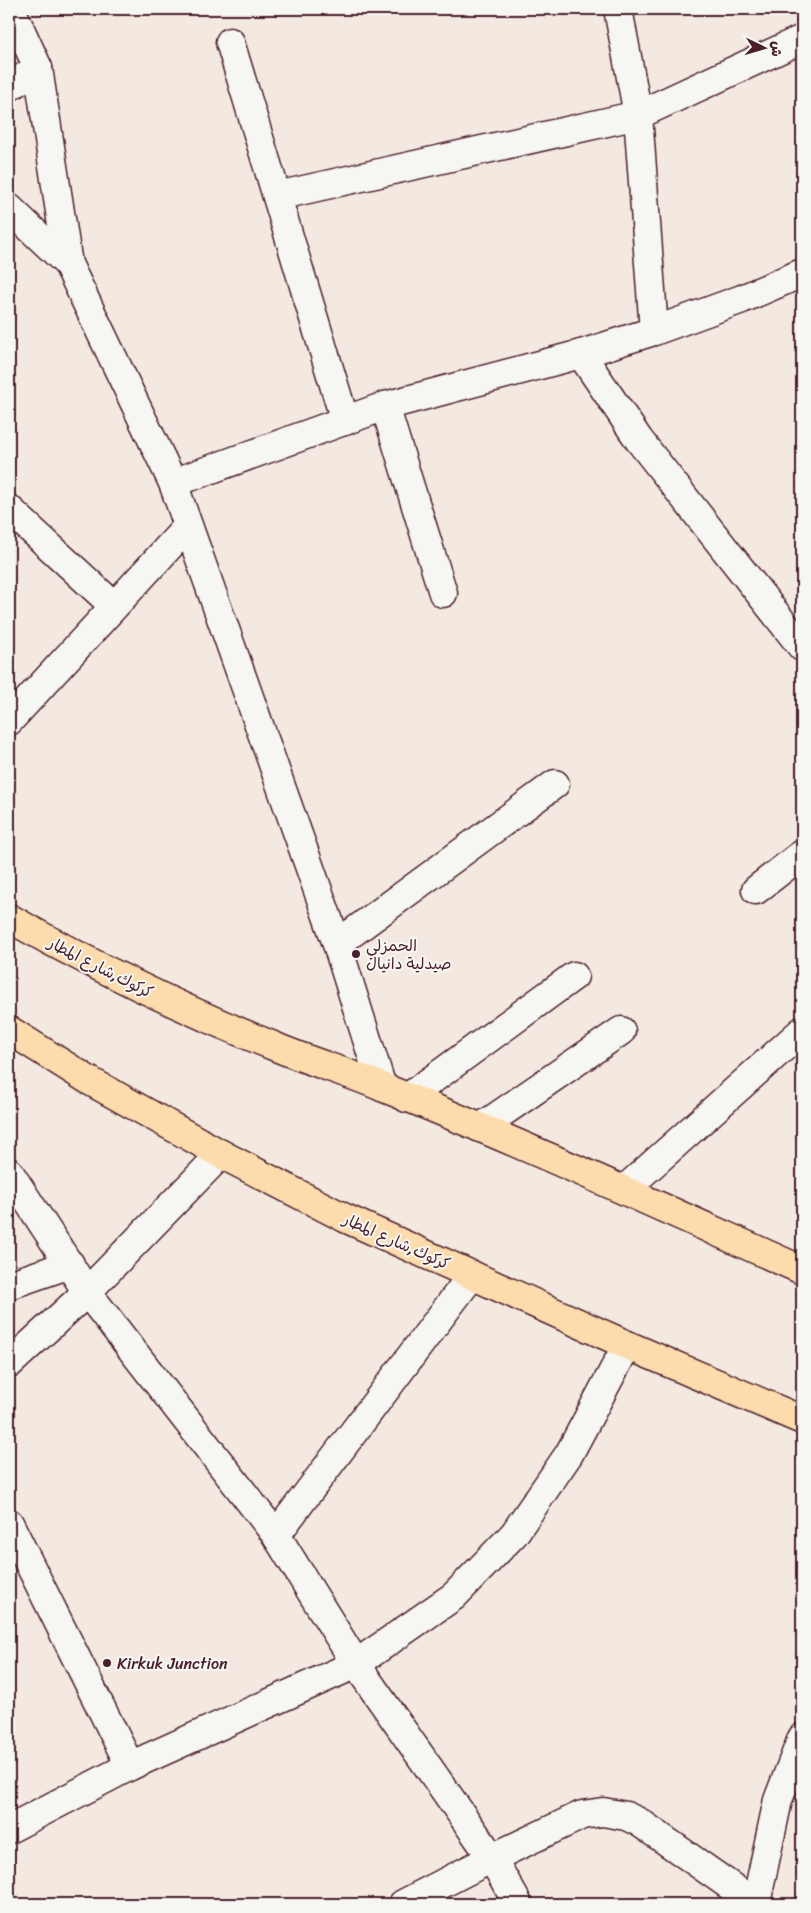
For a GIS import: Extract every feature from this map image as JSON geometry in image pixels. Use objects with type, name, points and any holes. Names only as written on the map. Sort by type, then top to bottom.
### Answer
[{"type":"highway","name":"كركوك,شارع المطار","points":[[9,918],[73,954],[174,1004],[277,1048],[382,1087],[480,1128],[802,1270]]},
{"type":"highway","name":"كركوك,شارع المطار","points":[[9,1030],[90,1081],[221,1154],[345,1218],[627,1345],[802,1420]]},
{"type":"street","points":[[11,9],[38,68],[68,264],[173,483],[338,944],[382,1087]]},
{"type":"street","points":[[618,9],[638,115],[654,332]]},
{"type":"street","points":[[277,196],[638,115],[802,39]]},
{"type":"street","points":[[230,42],[345,422]]},
{"type":"street","points":[[9,87],[38,68]]},
{"type":"street","points":[[9,208],[68,264]]},
{"type":"street","points":[[173,483],[386,406],[581,354],[654,332],[742,299],[802,273]]},
{"type":"street","points":[[581,354],[640,440],[802,647]]},
{"type":"street","points":[[386,406],[443,593]]},
{"type":"street","points":[[9,509],[114,606]]},
{"type":"street","points":[[9,721],[188,526]]},
{"type":"street","points":[[338,944],[555,784]]},
{"type":"street","points":[[756,890],[802,854]]},
{"type":"street","points":[[407,1098],[574,976]]},
{"type":"street","points":[[624,1190],[802,1031]]},
{"type":"street","points":[[480,1128],[621,1032]]},
{"type":"street","points":[[9,1364],[87,1292],[221,1154]]},
{"type":"street","points":[[9,1172],[87,1292],[276,1535],[356,1664],[492,1858],[518,1904]]},
{"type":"street","points":[[9,1285],[70,1264]]},
{"type":"street","points":[[276,1535],[472,1275]]},
{"type":"street","points":[[9,1829],[130,1766],[356,1664],[454,1596],[514,1534],[569,1454],[627,1345]]},
{"type":"street","points":[[9,1523],[130,1766]]},
{"type":"street","points":[[403,1904],[492,1858],[582,1815],[593,1812],[614,1813],[638,1822],[756,1903],[778,1800],[802,1738]]},
{"type":"place","name":"الحمزلي صيدلية دانيال","points":[[356,954]]},
{"type":"place","name":"Kirkuk Junction","points":[[107,1663]]}]
